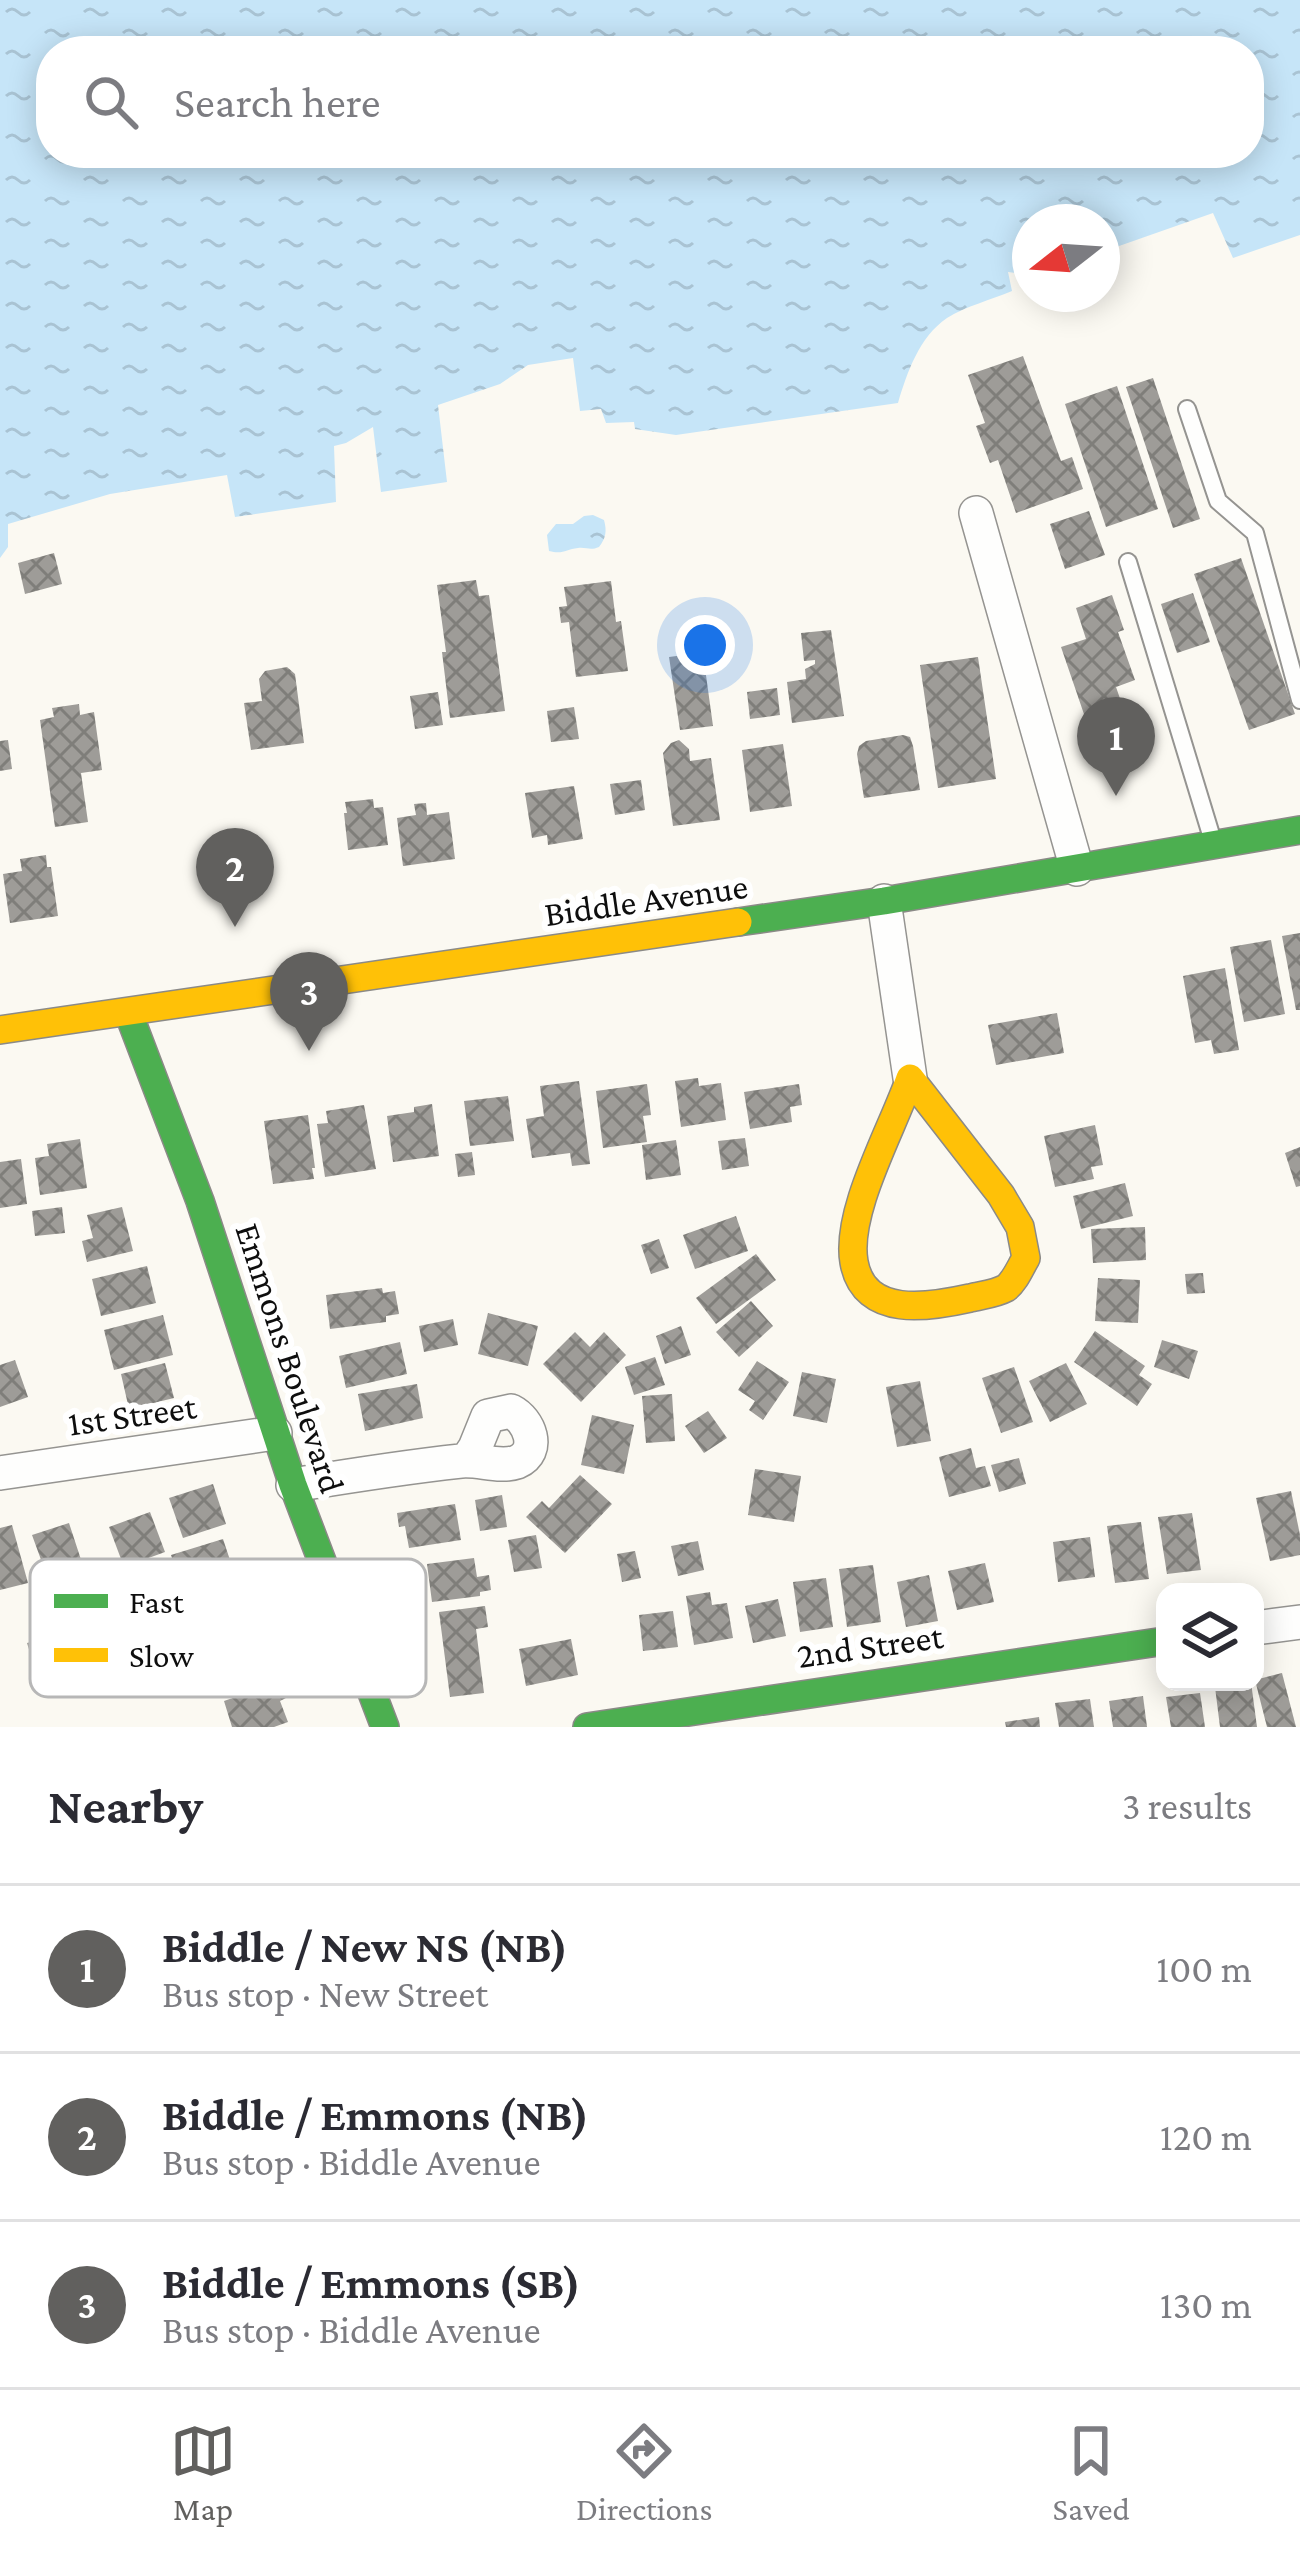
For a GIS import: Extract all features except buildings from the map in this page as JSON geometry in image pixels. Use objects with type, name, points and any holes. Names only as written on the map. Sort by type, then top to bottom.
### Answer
[{"type":"street","points":[[976,513],[1077,869]]},
{"type":"street","name":"Biddle Avenue","points":[[0,1030],[884,901],[1300,830]]},
{"type":"street","points":[[884,901],[910,1078],[1001,1195],[1020,1227],[1026,1258],[1011,1286],[998,1292],[911,1308],[883,1302],[864,1287],[854,1264],[853,1236],[860,1203],[910,1078]]},
{"type":"street","name":"Emmons Boulevard","points":[[128,1012],[200,1202],[321,1559]]},
{"type":"street","name":"1st Street","points":[[0,1473],[275,1433]]},
{"type":"street","points":[[293,1485],[466,1460]]},
{"type":"street","points":[[1264,1627],[1300,1622]]},
{"type":"street","name":"2nd Street","points":[[587,1727],[1156,1643]]},
{"type":"street","name":"Emmons Boulevard","points":[[374,1697],[385,1727]]},
{"type":"lane","points":[[1187,409],[1218,501],[1255,533],[1300,700]]},
{"type":"lane","points":[[1128,562],[1214,845]]},
{"type":"water","points":[[0,0],[1300,0],[1300,235],[1233,258],[1213,213],[1120,246],[1120,204],[1012,204],[1012,273],[1008,272],[1012,291],[962,310],[937,326],[915,356],[898,403],[676,435],[635,429],[634,422],[606,423],[601,409],[580,411],[573,358],[528,365],[500,384],[438,405],[447,482],[381,492],[373,427],[334,446],[336,502],[235,517],[227,475],[110,494],[8,524],[8,547],[0,558]]},
{"type":"water","points":[[593,515],[605,524],[599,547],[549,551],[547,535],[556,524],[573,524]]},
{"type":"traffic: fast","points":[[738,922],[1300,830]]},
{"type":"traffic: fast","points":[[128,1012],[200,1201],[321,1559]]},
{"type":"traffic: fast","points":[[587,1727],[1156,1642]]},
{"type":"traffic: fast","points":[[374,1697],[385,1727]]},
{"type":"traffic: slow","points":[[0,1030],[738,922]]},
{"type":"traffic: slow","points":[[910,1078],[1001,1195],[1020,1227],[1026,1258],[1002,1290],[936,1304],[901,1305],[871,1293],[860,1280],[853,1242],[857,1219],[910,1078]]},
{"type":"place","name":"Biddle / New NS (NB)","points":[[1116,796]]},
{"type":"place","name":"Biddle / Emmons (NB)","points":[[235,927]]},
{"type":"place","name":"Biddle / Emmons (SB)","points":[[309,1051]]}]
